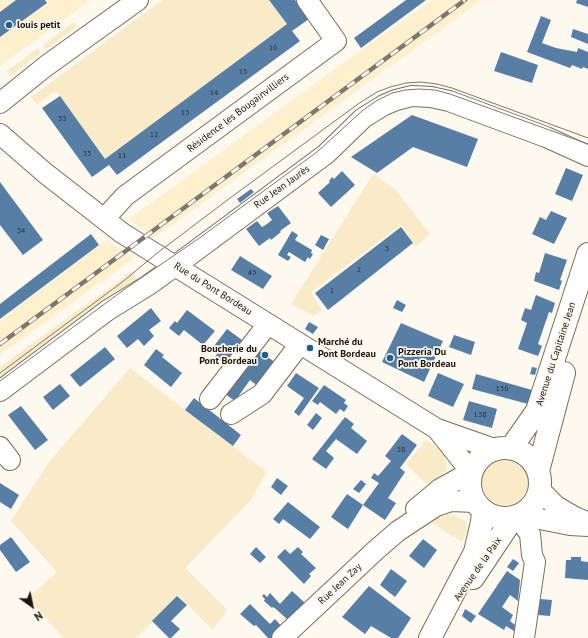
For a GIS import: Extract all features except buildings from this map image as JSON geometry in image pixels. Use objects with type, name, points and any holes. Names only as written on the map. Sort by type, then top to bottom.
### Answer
[{"type":"main road","name":"Avenue du Capitaine Jean","points":[[503,449],[537,411],[588,254]]},
{"type":"main road","name":"Avenue du Capitaine Jean","points":[[565,370],[566,338],[588,273]]},
{"type":"main road","name":"Avenue du Capitaine Jean","points":[[539,480],[565,370],[588,297]]},
{"type":"main road","points":[[503,449],[523,452],[532,460],[539,480],[536,500],[529,509],[517,516],[505,519],[497,518],[479,506],[471,493],[469,484],[476,462],[484,455],[503,449]]},
{"type":"main road","name":"Avenue de la Paix","points":[[435,629],[475,552],[482,522],[479,506]]},
{"type":"main road","name":"Avenue de la Paix","points":[[435,629],[464,592],[517,516]]},
{"type":"street","points":[[0,103],[46,66],[138,0]]},
{"type":"street","name":"Résidence les Bougainvilliers","points":[[104,219],[125,196],[336,40],[307,0]]},
{"type":"street","name":"Rue Jean Jaurès","points":[[0,391],[108,310],[147,286],[175,266],[326,154],[363,118],[384,104],[412,96],[431,97],[448,101],[546,136],[588,156]]},
{"type":"street","name":"Rue du Pont Bordeau","points":[[0,134],[9,144],[122,233],[437,429],[503,449]]},
{"type":"street","points":[[210,399],[268,324]]},
{"type":"street","points":[[231,414],[262,394],[300,344]]},
{"type":"street","name":"Rue du Pont Bordeau","points":[[437,429],[471,474]]},
{"type":"street","name":"Rue Jean Zay","points":[[398,531],[410,514],[440,489],[471,474]]},
{"type":"street","points":[[539,480],[556,506],[573,516],[588,522]]},
{"type":"street","name":"Rue Jean Zay","points":[[282,638],[398,531],[436,506],[451,501],[479,506]]},
{"type":"street","points":[[517,516],[570,525],[588,526]]},
{"type":"street","points":[[517,516],[530,534],[532,555],[535,562],[524,638]]},
{"type":"shaded area","points":[[0,0],[91,0],[0,66]]},
{"type":"shaded area","points":[[162,0],[269,0],[287,24],[105,159],[56,91],[37,104],[31,97]]},
{"type":"shaded area","points":[[432,0],[482,0],[154,238],[129,219],[361,50]]},
{"type":"shaded area","points":[[74,22],[77,27],[46,49],[43,45]]},
{"type":"shaded area","points":[[38,48],[41,53],[10,76],[7,71]]},
{"type":"shaded area","points":[[373,174],[396,190],[430,234],[416,247],[401,225],[311,292],[322,310],[314,316],[291,304]]},
{"type":"shaded area","points":[[107,240],[134,258],[0,355],[0,321]]},
{"type":"shaded area","points":[[131,271],[142,285],[0,386],[0,367]]},
{"type":"shaded area","points":[[130,368],[267,472],[251,500],[185,568],[227,610],[213,630],[179,596],[136,638],[63,638],[28,598],[57,572],[11,521],[49,462]]},
{"type":"shaded area","points":[[426,440],[445,453],[447,469],[431,483],[426,484],[406,464]]},
{"type":"shaded area","points":[[510,459],[522,465],[527,473],[527,491],[522,499],[514,504],[500,505],[488,499],[483,491],[482,477],[488,465],[496,460]]},
{"type":"shaded area","points":[[446,515],[454,515],[465,521],[467,530],[462,542],[429,521]]},
{"type":"tram line","points":[[0,373],[121,283],[156,254],[226,201],[358,104],[377,92],[406,83],[421,82],[437,84],[452,88],[588,138]]},
{"type":"tram line","points":[[0,381],[125,289],[198,239],[317,152],[362,111],[376,101],[392,93],[419,89],[435,90],[450,94],[588,144]]},
{"type":"railway","points":[[0,344],[465,0]]},
{"type":"place","name":"louis petit","points":[[9,25]]},
{"type":"place","name":"Marché du Pont Bordeau","points":[[310,348]]},
{"type":"place","name":"Boucherie du Pont Bordeau","points":[[265,355]]},
{"type":"place","name":"Pizzeria Du Pont Bordeau","points":[[390,358]]}]
